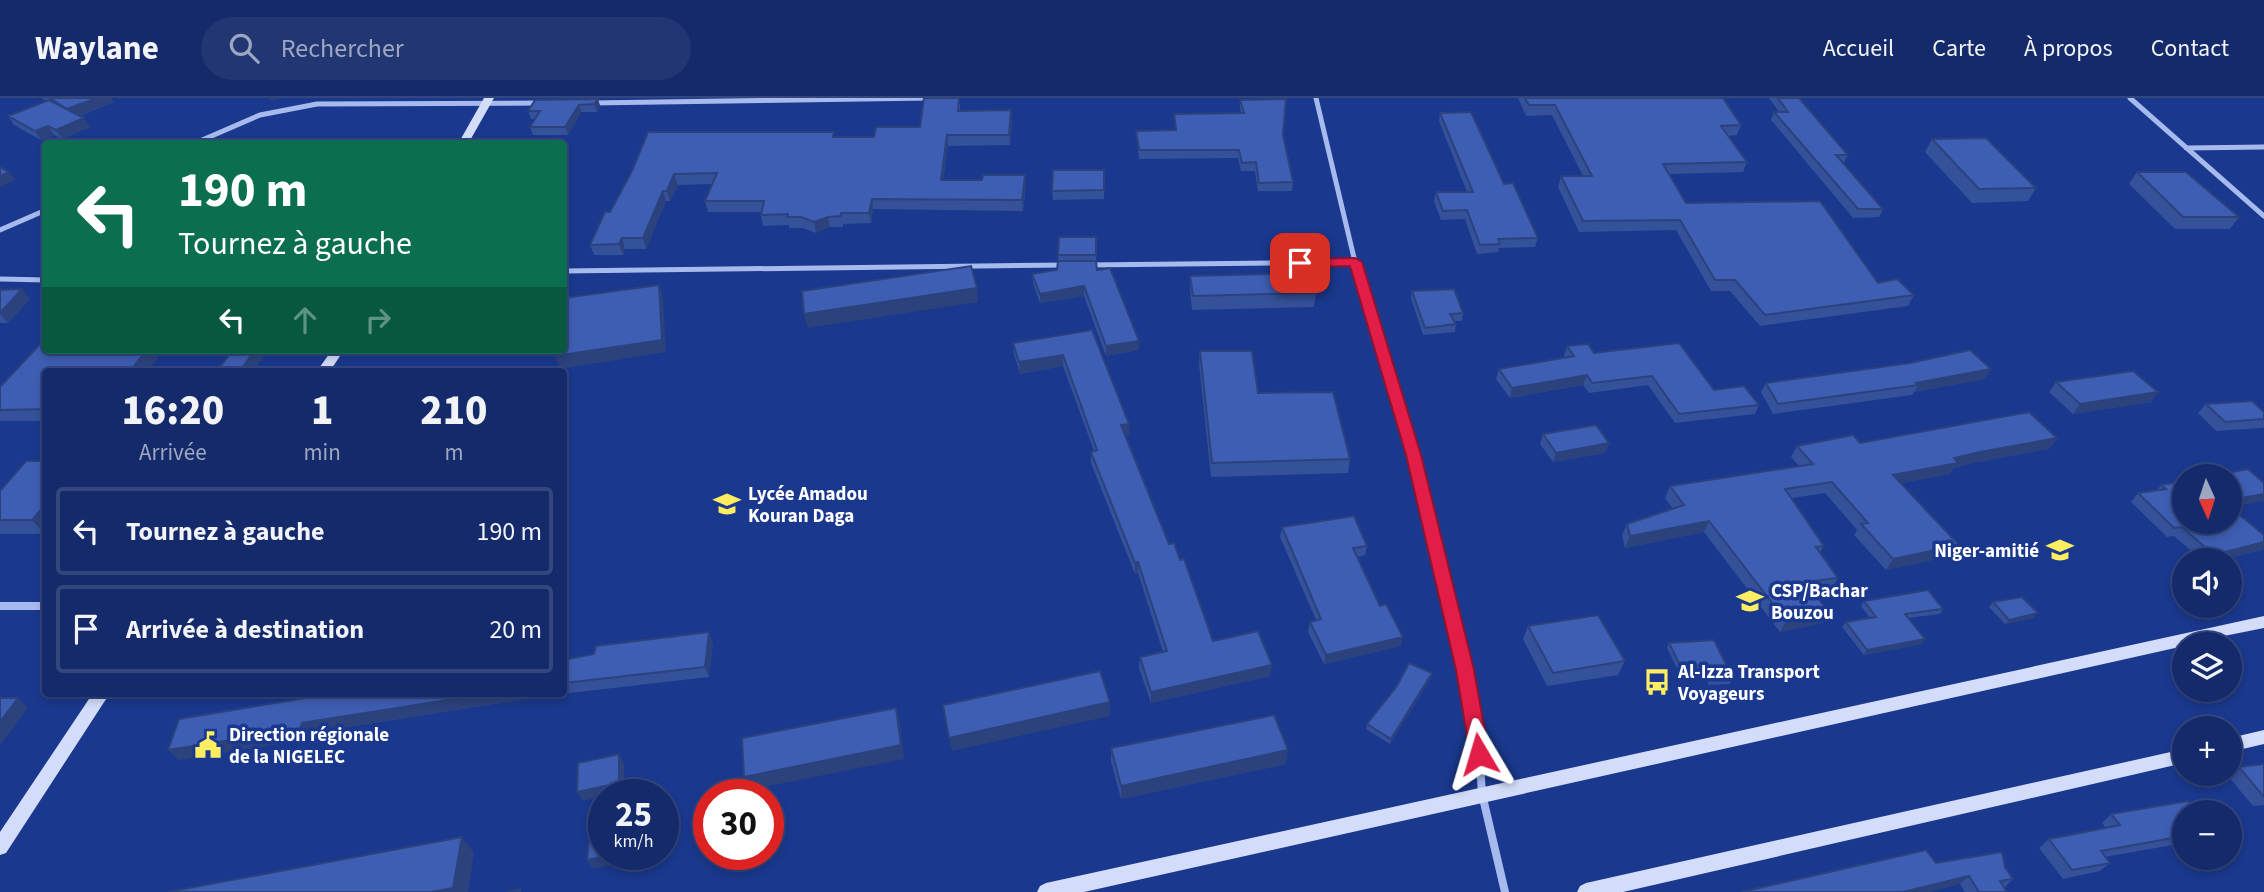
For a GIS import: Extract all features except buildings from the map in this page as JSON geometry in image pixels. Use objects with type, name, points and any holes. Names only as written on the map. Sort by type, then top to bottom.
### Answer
[{"type":"street","points":[[582,103],[930,98]]},
{"type":"street","points":[[1316,98],[1355,262],[1420,482],[1478,734],[1482,794],[1505,892]]},
{"type":"street","points":[[2130,98],[2264,216]]},
{"type":"street","points":[[202,140],[239,123],[287,108],[317,104],[487,101],[554,103]]},
{"type":"street","points":[[465,140],[487,101]]},
{"type":"street","points":[[2186,148],[2264,147]]},
{"type":"street","points":[[0,230],[42,212]]},
{"type":"street","points":[[567,271],[1355,262]]},
{"type":"street","points":[[0,279],[42,280]]},
{"type":"street","points":[[0,606],[42,606]]},
{"type":"street","points":[[1046,892],[2264,622]]},
{"type":"street","points":[[0,847],[99,697]]},
{"type":"street","points":[[2242,742],[2264,737]]},
{"type":"street","points":[[1586,892],[2172,758]]},
{"type":"place","name":"Lycée Amadou Kouran Daga","points":[[727,504]]},
{"type":"place","name":"Niger-amitié","points":[[2060,550]]},
{"type":"place","name":"CSP/Bachar Bouzou","points":[[1750,601]]},
{"type":"place","name":"Al-Izza Transport Voyageurs","points":[[1657,682]]},
{"type":"place","name":"Direction régionale de la NIGELEC","points":[[208,745]]},
{"type":"route","points":[[1300,263],[1355,262],[1414,455],[1465,670],[1478,734],[1479,754]]}]
